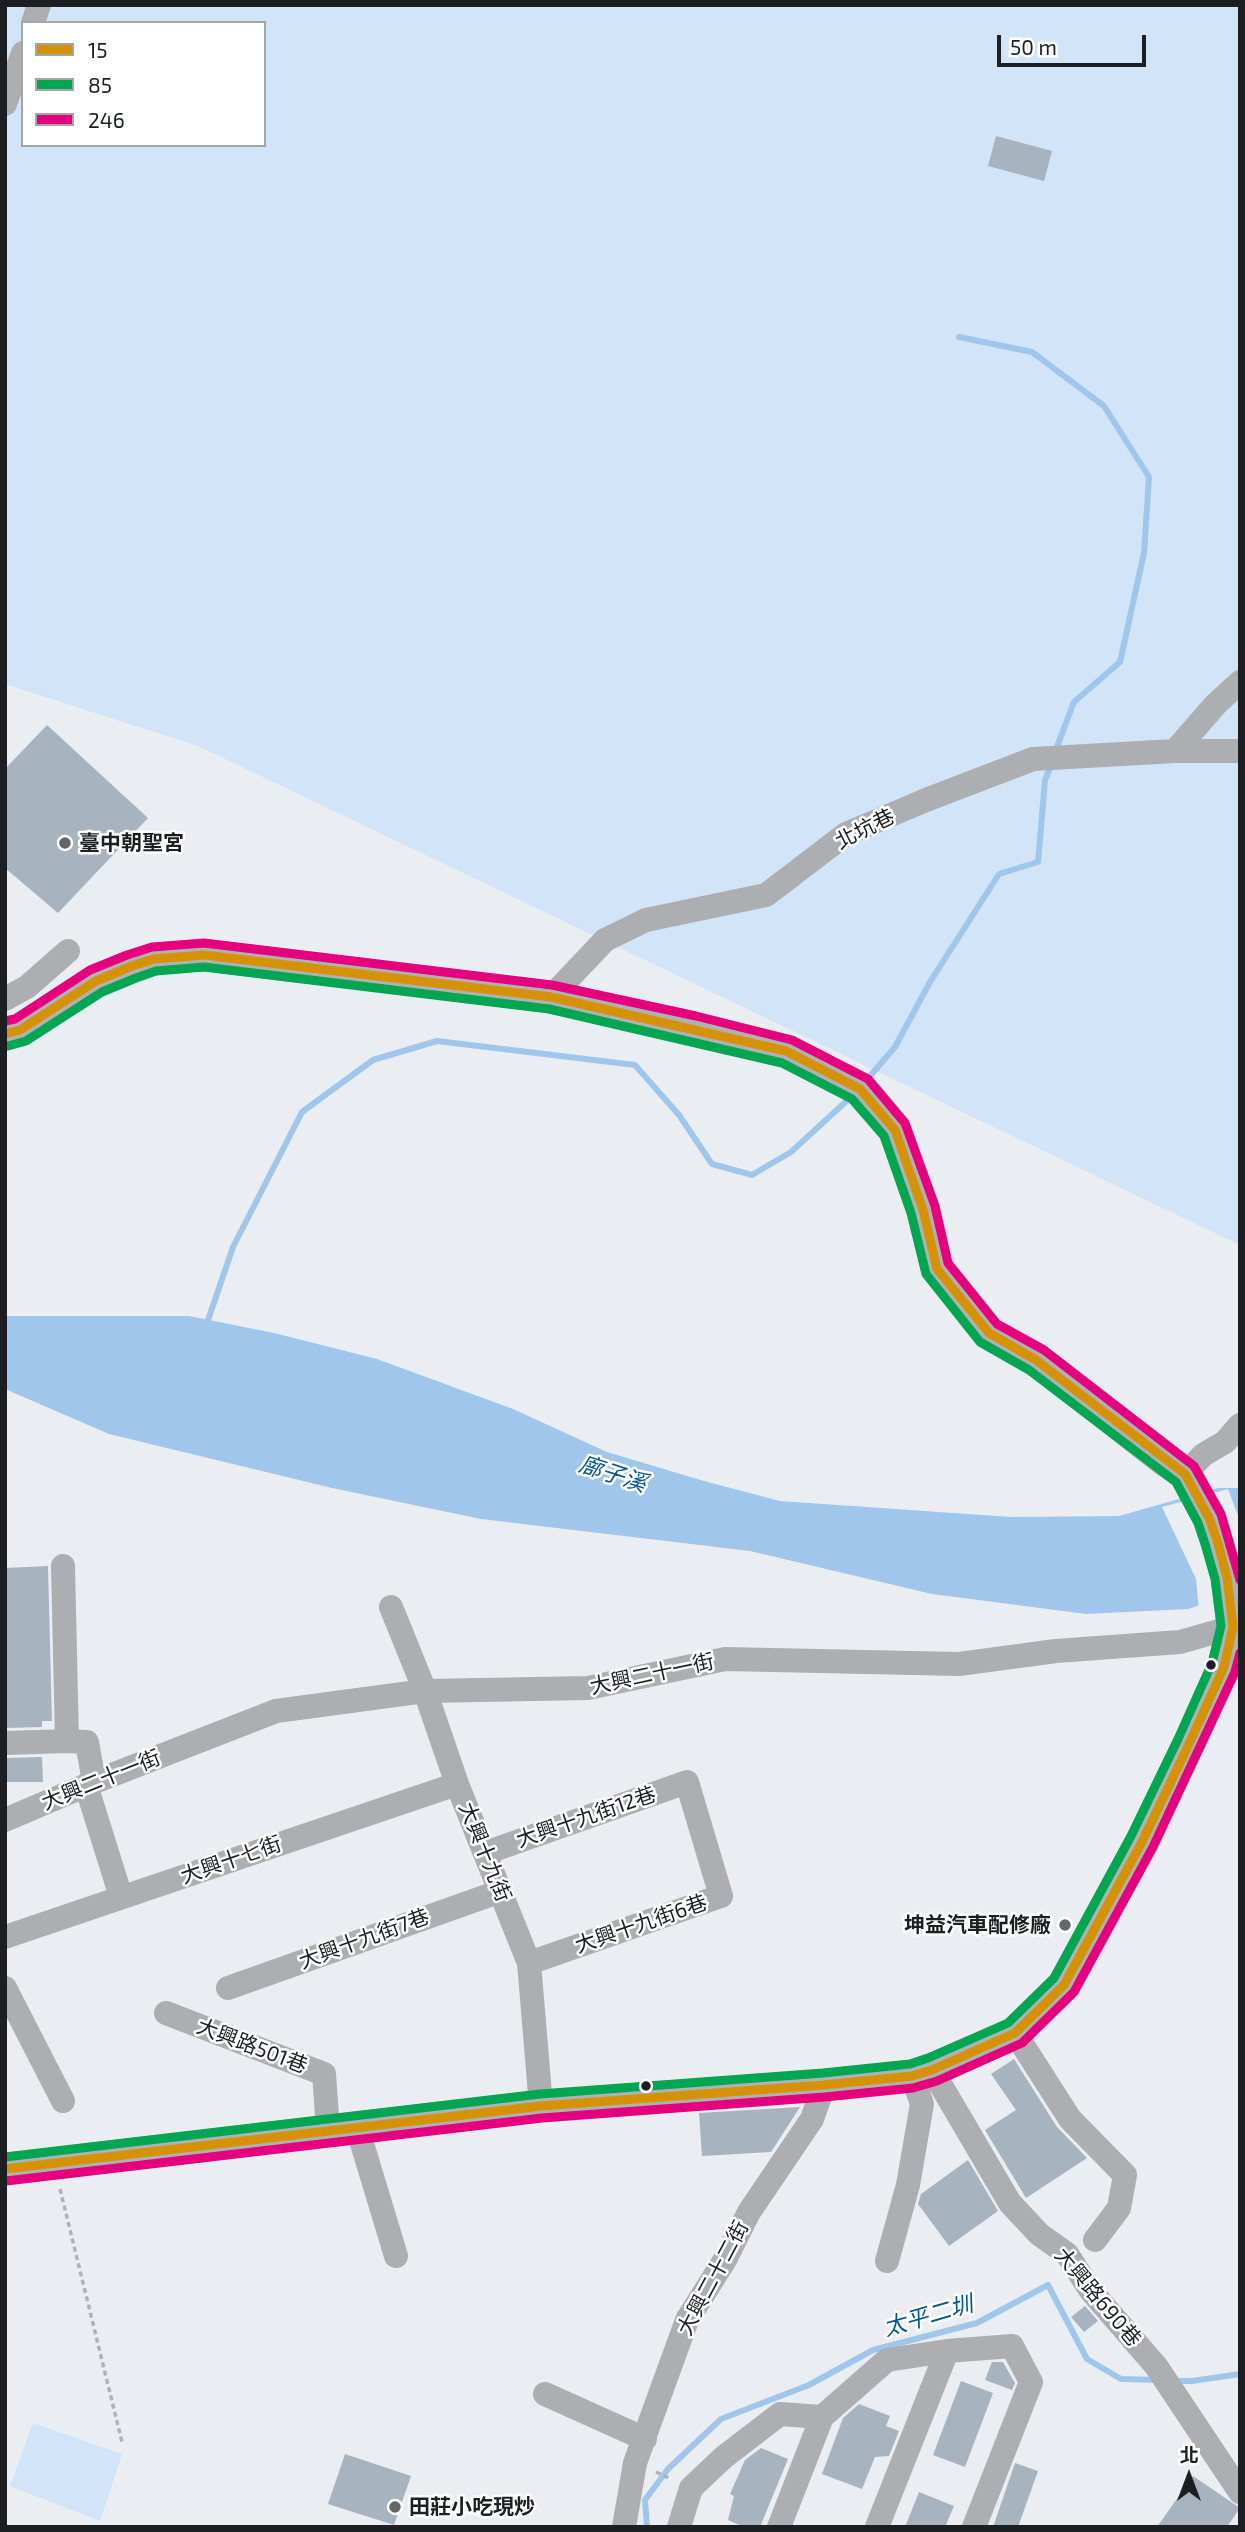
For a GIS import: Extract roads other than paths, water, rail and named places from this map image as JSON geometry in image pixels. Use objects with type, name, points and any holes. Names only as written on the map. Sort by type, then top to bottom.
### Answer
[{"type":"main road","points":[[5,1034],[20,1030],[96,981],[154,959],[179,956],[231,958],[551,997],[786,1051],[854,1086],[895,1130],[923,1210],[937,1269],[989,1333],[1036,1360],[1188,1480],[1209,1518],[1217,1540],[1235,1621],[1224,1667],[1142,1842],[1064,1985],[1015,2033],[922,2073],[824,2085],[541,2106],[5,2169]]},
{"type":"street","points":[[5,104],[21,59]]},
{"type":"street","points":[[1175,751],[1216,704],[1240,682]]},
{"type":"street","name":"北坑巷","points":[[551,997],[605,940],[646,920],[766,895],[846,834],[1033,759],[1175,751],[1240,751]]},
{"type":"street","points":[[5,999],[27,987],[68,951]]},
{"type":"street","points":[[1188,1480],[1203,1455],[1225,1442],[1240,1425]]},
{"type":"street","points":[[63,1566],[67,1741]]},
{"type":"street","name":"大興十九街","points":[[391,1607],[425,1691],[457,1784],[529,1963],[541,2106]]},
{"type":"street","name":"大興二十一街","points":[[5,1820],[90,1783],[275,1712],[425,1691],[588,1688],[725,1659],[959,1664],[1056,1651],[1180,1642],[1235,1621]]},
{"type":"street","points":[[5,1743],[87,1742],[90,1783],[121,1897]]},
{"type":"street","name":"大興十九街12巷","points":[[485,1853],[687,1782]]},
{"type":"street","name":"大興十九街6巷","points":[[529,1963],[721,1896],[687,1782]]},
{"type":"street","name":"大興十七街","points":[[5,1937],[457,1784]]},
{"type":"street","name":"大興十九街7巷","points":[[228,1988],[500,1891]]},
{"type":"street","points":[[5,1987],[63,2101]]},
{"type":"street","name":"大興路501巷","points":[[166,2013],[324,2074],[343,2128]]},
{"type":"street","points":[[1015,2033],[1070,2119],[1125,2175],[1119,2208],[1095,2240]]},
{"type":"street","points":[[887,2261],[908,2185],[922,2104],[922,2073]]},
{"type":"street","name":"大興路690巷","points":[[922,2073],[1010,2203],[1039,2234],[1067,2255],[1091,2291],[1156,2366],[1240,2492]]},
{"type":"street","name":"大興二十二街","points":[[624,2527],[635,2463],[687,2320],[726,2258],[748,2211],[812,2119],[824,2085]]},
{"type":"street","points":[[343,2128],[396,2256]]},
{"type":"street","points":[[779,2527],[822,2417],[887,2360],[947,2351],[1012,2346],[1031,2382],[974,2527]]},
{"type":"street","points":[[877,2527],[947,2351]]},
{"type":"street","points":[[545,2394],[645,2439]]},
{"type":"street","points":[[679,2527],[691,2488],[724,2457],[780,2414],[822,2417]]},
{"type":"water","name":"廍子溪","points":[[5,1316],[189,1316],[274,1333],[377,1359],[513,1409],[607,1452],[780,1501],[1011,1517],[1119,1516],[1218,1488],[1240,1488],[1240,1592],[1188,1609],[1086,1614],[932,1594],[750,1551],[481,1519],[332,1488],[109,1434],[5,1389]]},
{"type":"waterway","points":[[959,337],[1032,352],[1104,406],[1149,477],[1144,553],[1120,662],[1074,702],[1055,752]]},
{"type":"waterway","points":[[864,1083],[895,1047],[930,982],[999,874],[1038,862],[1045,780],[1052,763]]},
{"type":"waterway","points":[[206,1326],[233,1247],[302,1112],[373,1060],[437,1041],[635,1065],[679,1115],[712,1164],[752,1175],[791,1152],[852,1096]]},
{"type":"waterway","name":"太平二圳","points":[[647,2527],[645,2500],[668,2469],[721,2419],[809,2385],[873,2350],[977,2323],[1048,2285],[1087,2359],[1121,2379],[1158,2380]]},
{"type":"waterway","name":"太平二圳","points":[[1172,2381],[1240,2374]]},
{"type":"place","name":"臺中朝聖宮","points":[[65,843]]},
{"type":"place","name":"坤益汽車配修廠","points":[[1065,1925]]},
{"type":"place","name":"田莊小吃現炒","points":[[395,2507]]}]
